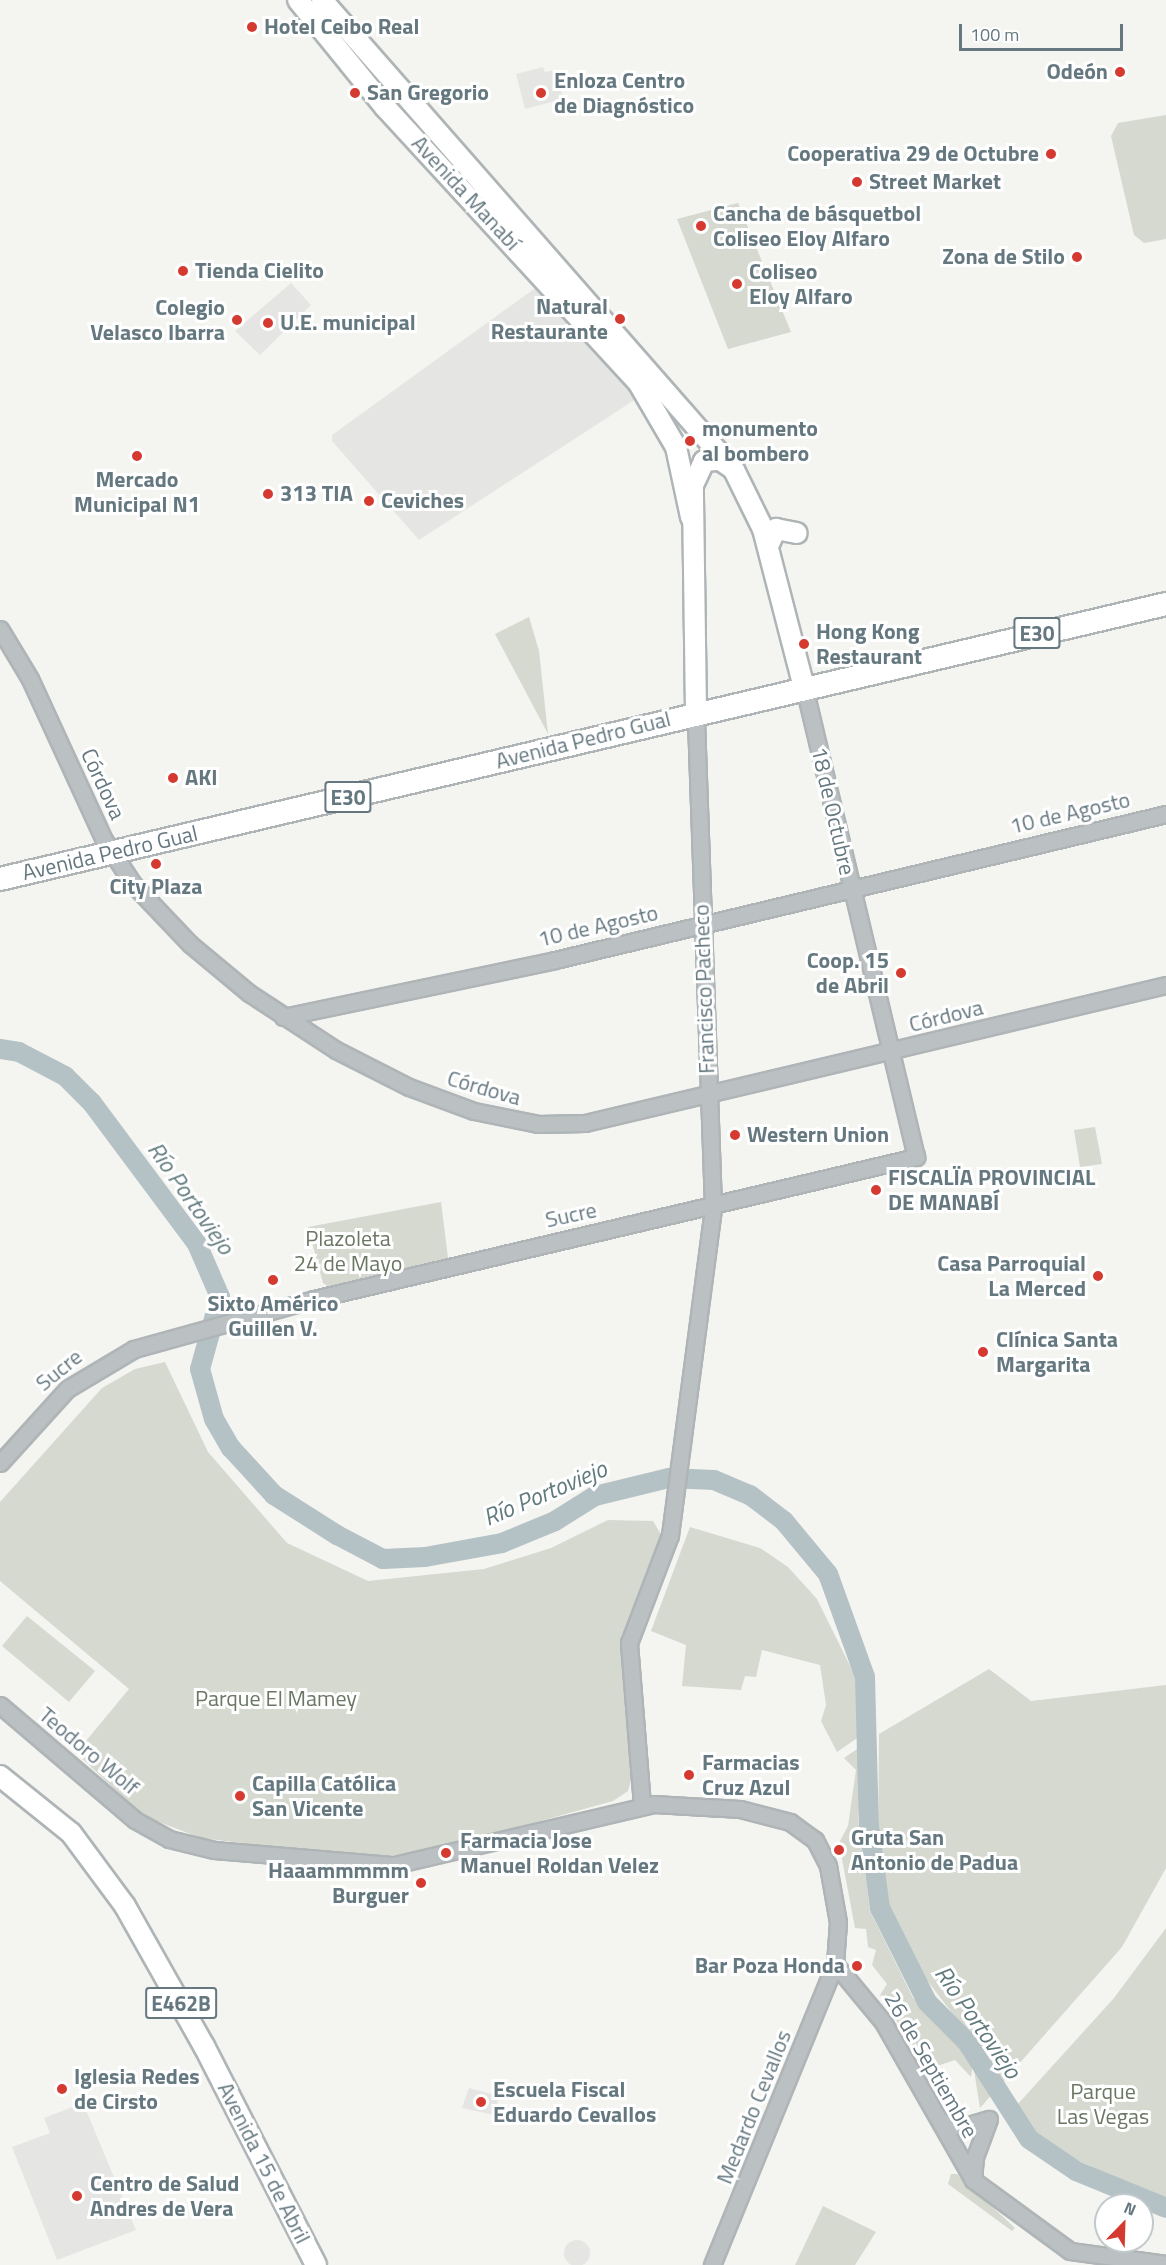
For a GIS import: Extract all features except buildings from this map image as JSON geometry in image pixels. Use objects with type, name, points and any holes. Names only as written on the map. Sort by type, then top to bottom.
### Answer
[{"type":"highway","name":"Avenida Pedro Gual","points":[[0,879],[696,712],[1166,604]]},
{"type":"main road","name":"Avenida Manabí","points":[[310,3],[646,379]]},
{"type":"main road","name":"18 de Octubre","points":[[646,379],[734,470],[768,546],[804,688]]},
{"type":"main road","points":[[646,379],[676,447],[691,517]]},
{"type":"main road","points":[[691,517],[699,465],[715,459],[734,470]]},
{"type":"main road","name":"Francisco Pacheco","points":[[691,517],[696,712]]},
{"type":"main road","points":[[768,546],[776,529],[797,533]]},
{"type":"main road","name":"Avenida 15 de Abril","points":[[0,1776],[71,1833],[125,1906],[204,2046],[316,2265]]},
{"type":"street","name":"Córdova","points":[[0,629],[14,649],[112,853],[190,944],[283,1017],[393,1080],[490,1116],[550,1125],[708,1097],[1166,985]]},
{"type":"street","name":"18 de Octubre","points":[[804,688],[916,1157]]},
{"type":"street","name":"Francisco Pacheco","points":[[642,1805],[629,1643],[670,1535],[712,1207],[696,712]]},
{"type":"street","name":"10 de Agosto","points":[[283,1017],[702,926],[851,888],[1166,814]]},
{"type":"street","name":"Sucre","points":[[2,1455],[79,1380],[119,1355],[166,1339],[314,1299],[712,1207],[916,1157]]},
{"type":"street","name":"Teodoro Wolf","points":[[0,1705],[150,1830],[231,1853],[394,1865],[642,1805]]},
{"type":"street","points":[[642,1805],[748,1810],[804,1830],[828,1866],[838,1922],[835,1964]]},
{"type":"street","name":"26 de Septiembre","points":[[835,1964],[883,2022],[973,2180],[1070,2251],[1166,2264]]},
{"type":"street","name":"Medardo Cevallos","points":[[712,2265],[835,1964]]},
{"type":"street","points":[[940,2121],[962,2127],[989,2119],[975,2157],[973,2180]]},
{"type":"shaded area","name":"Enloza Centro de Diagnóstico","points":[[543,67],[545,72],[555,70],[563,99],[525,109],[516,74]]},
{"type":"shaded area","name":"U.E. municipal","points":[[291,283],[311,305],[260,355],[235,331]]},
{"type":"shaded area","points":[[538,286],[639,397],[419,540],[332,441],[332,435]]},
{"type":"shaded area","name":"Escuela Fiscal Eduardo Cevallos","points":[[469,2088],[499,2096],[494,2115],[462,2108]]},
{"type":"shaded area","name":"Centro de Salud Andres de Vera","points":[[83,2103],[136,2230],[57,2260],[12,2147],[50,2133],[44,2118]]},
{"type":"shaded area","points":[[577,2240],[586,2244],[590,2253],[586,2262],[577,2266],[568,2262],[564,2253],[568,2244]]},
{"type":"green space","points":[[1166,115],[1166,239],[1144,243],[1134,235],[1111,136],[1118,123]]},
{"type":"green space","name":"Coliseo Eloy Alfaro","points":[[738,203],[791,332],[728,349],[677,219]]},
{"type":"green space","points":[[529,617],[539,651],[548,734],[495,634]]},
{"type":"green space","points":[[1095,1127],[1102,1164],[1080,1167],[1074,1130]]},
{"type":"green space","name":"Plazoleta 24 de Mayo","points":[[441,1202],[448,1258],[329,1287],[323,1283],[308,1227]]},
{"type":"green space","name":"Parque El Mamey","points":[[165,1362],[208,1452],[287,1543],[368,1581],[484,1569],[551,1548],[608,1520],[653,1521],[662,1536],[622,1652],[632,1777],[628,1791],[613,1801],[429,1852],[367,1858],[201,1838],[146,1817],[120,1794],[76,1753],[129,1689],[0,1581],[0,1502],[102,1388],[135,1369]]},
{"type":"green space","points":[[690,1527],[760,1548],[788,1567],[817,1599],[855,1676],[863,1734],[837,1752],[821,1721],[826,1705],[820,1665],[762,1650],[756,1677],[745,1676],[741,1690],[682,1686],[686,1645],[651,1631]]},
{"type":"green space","points":[[27,1616],[95,1671],[69,1702],[2,1646]]},
{"type":"green space","points":[[989,1669],[1031,1701],[1166,1685],[1166,1868],[1122,1947],[980,2108],[973,2064],[971,2077],[955,2060],[928,2069],[880,1995],[887,1984],[872,1965],[876,1950],[868,1947],[866,1929],[855,1928],[839,1843],[848,1826],[856,1770],[844,1758],[863,1745],[858,1819],[870,1911],[913,1998],[946,2023],[973,2063],[969,2035],[916,1966],[886,1906],[878,1860],[879,1734]]},
{"type":"green space","name":"Parque Las Vegas","points":[[1166,1928],[1166,2201],[1154,2195],[1154,2193],[1149,2193],[1062,2153],[1031,2128],[1018,2104],[1114,1998]]},
{"type":"green space","points":[[951,2174],[957,2174],[1015,2228],[1012,2231],[948,2184]]},
{"type":"green space","points":[[823,2206],[876,2232],[855,2265],[795,2265]]},
{"type":"waterway","name":"Río Portoviejo","points":[[0,1049],[19,1052],[65,1076],[92,1103],[197,1244],[220,1297],[200,1369],[214,1419],[231,1448],[274,1495],[337,1535],[383,1559],[425,1557],[502,1543],[555,1521],[595,1496],[669,1478],[714,1480],[750,1495],[784,1521],[828,1574],[865,1677],[869,1826],[880,1908],[927,2002],[967,2042],[1029,2139],[1076,2171],[1166,2208]]},
{"type":"place","name":"Hotel Ceibo Real","points":[[252,27]]},
{"type":"place","name":"Odeón","points":[[1120,72]]},
{"type":"place","name":"San Gregorio","points":[[355,93]]},
{"type":"place","name":"Enloza Centro de Diagnóstico","points":[[541,93]]},
{"type":"place","name":"Cooperativa 29 de Octubre","points":[[1051,154]]},
{"type":"place","name":"Street Market","points":[[857,182]]},
{"type":"place","name":"Cancha de básquetbol Coliseo Eloy Alfaro","points":[[701,226]]},
{"type":"place","name":"Zona de Stilo","points":[[1077,257]]},
{"type":"place","name":"Tienda Cielito","points":[[183,271]]},
{"type":"place","name":"Coliseo Eloy Alfaro","points":[[737,284]]},
{"type":"place","name":"Natural Restaurante","points":[[620,319]]},
{"type":"place","name":"Colegio Velasco Ibarra","points":[[237,320]]},
{"type":"place","name":"U.E. municipal","points":[[268,323]]},
{"type":"place","name":"monumento al bombero","points":[[690,441]]},
{"type":"place","name":"Mercado Municipal N1","points":[[137,456]]},
{"type":"place","name":"313 TIA","points":[[268,494]]},
{"type":"place","name":"Ceviches","points":[[369,501]]},
{"type":"place","name":"Hong Kong Restaurant","points":[[804,644]]},
{"type":"place","name":"AKI","points":[[173,778]]},
{"type":"place","name":"City Plaza","points":[[156,864]]},
{"type":"place","name":"Coop. 15 de Abril","points":[[901,973]]},
{"type":"place","name":"Western Union","points":[[735,1135]]},
{"type":"place","name":"FISCALÏA PROVINCIAL DE MANABÍ","points":[[876,1190]]},
{"type":"place","name":"Casa Parroquial La Merced","points":[[1098,1276]]},
{"type":"place","name":"Sixto Américo Guillen V.","points":[[273,1280]]},
{"type":"place","name":"Clínica Santa Margarita","points":[[983,1352]]},
{"type":"place","name":"Farmacias Cruz Azul","points":[[689,1775]]},
{"type":"place","name":"Capilla Católica San Vicente","points":[[240,1796]]},
{"type":"place","name":"Gruta San Antonio de Padua","points":[[839,1850]]},
{"type":"place","name":"Farmacia Jose Manuel Roldan Velez","points":[[446,1853]]},
{"type":"place","name":"Haaammmmm Burguer","points":[[421,1883]]},
{"type":"place","name":"Bar Poza Honda","points":[[857,1966]]},
{"type":"place","name":"Iglesia Redes de Cirsto","points":[[62,2089]]},
{"type":"place","name":"Escuela Fiscal Eduardo Cevallos","points":[[481,2102]]},
{"type":"place","name":"Centro de Salud Andres de Vera","points":[[77,2196]]}]
